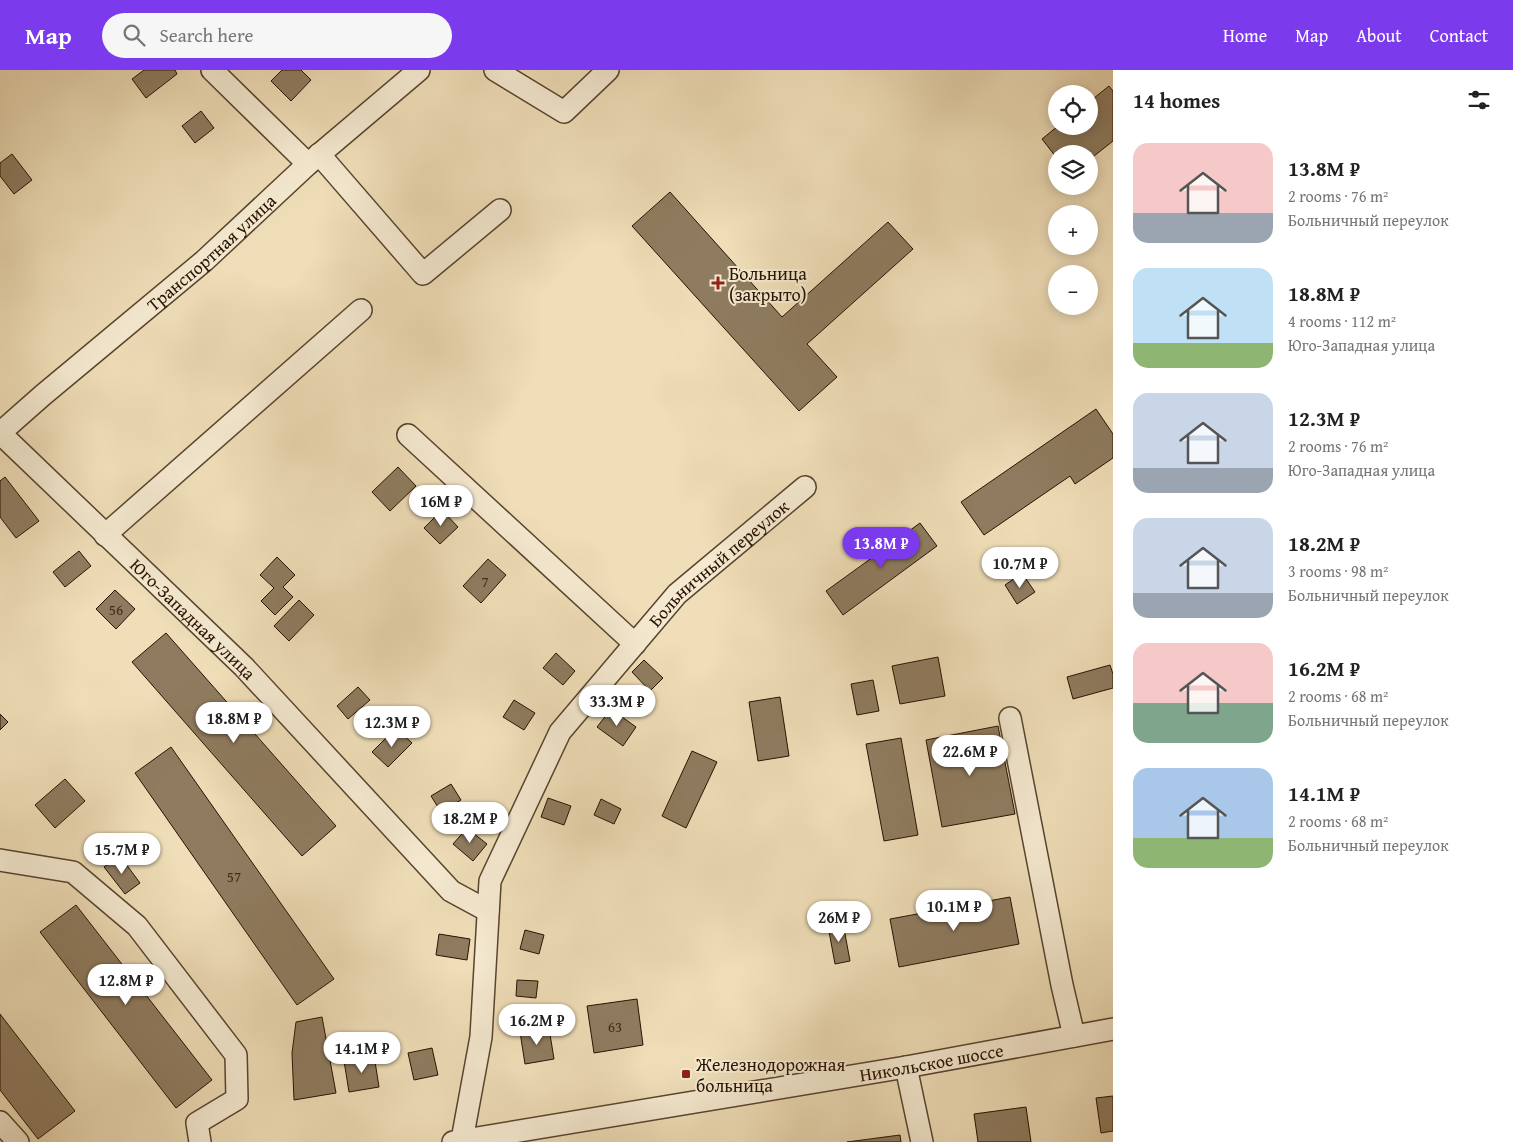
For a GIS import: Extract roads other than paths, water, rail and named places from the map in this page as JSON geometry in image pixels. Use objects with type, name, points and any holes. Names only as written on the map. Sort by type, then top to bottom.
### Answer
[{"type":"street","points":[[212,70],[314,159],[423,274],[500,210]]},
{"type":"street","name":"Транспортная улица","points":[[0,433],[43,394],[204,261],[314,159],[419,70]]},
{"type":"street","points":[[494,70],[564,112],[608,70]]},
{"type":"street","points":[[105,535],[362,310]]},
{"type":"street","name":"Юго-Западная улица","points":[[0,433],[244,667],[451,891],[488,912]]},
{"type":"street","name":"Больничный переулок","points":[[408,435],[635,644]]},
{"type":"street","name":"Больничный переулок","points":[[458,1141],[481,1037],[490,880],[560,732],[676,594],[805,487]]},
{"type":"street","points":[[1010,718],[1062,985],[1074,1036]]},
{"type":"street","points":[[0,860],[73,872],[137,926],[236,1055],[237,1099],[197,1123],[200,1142]]},
{"type":"street","name":"Никольское шоссе","points":[[458,1141],[906,1067],[1113,1029]]},
{"type":"street","points":[[906,1067],[922,1142]]},
{"type":"street","points":[[0,1122],[18,1142]]},
{"type":"place","name":"Больница (закрыто)","points":[[718,283]]},
{"type":"place","name":"Железнодорожная больница","points":[[686,1074]]}]
